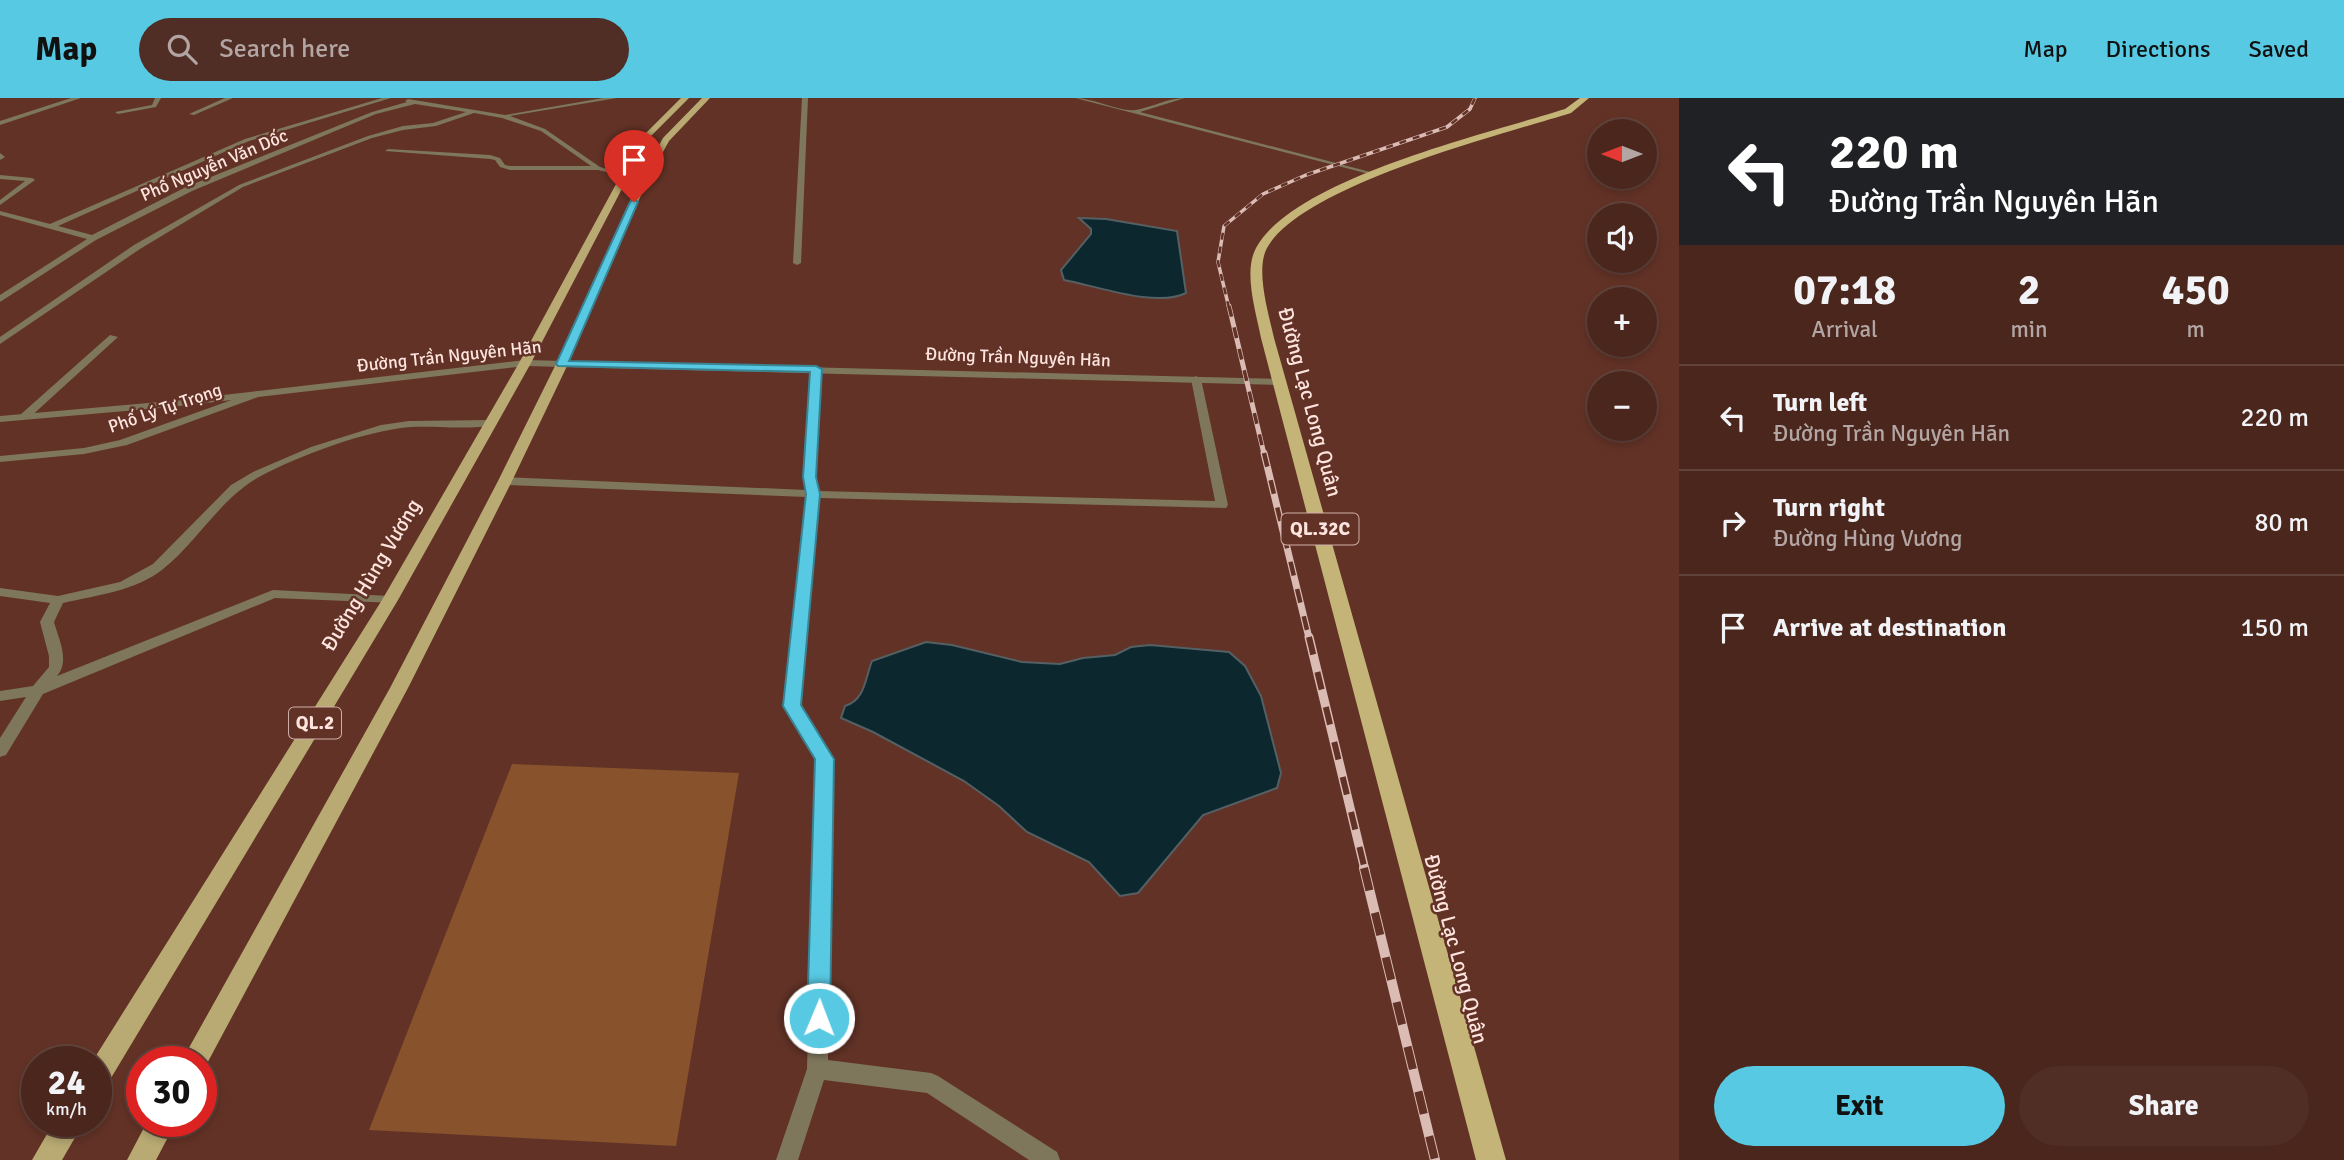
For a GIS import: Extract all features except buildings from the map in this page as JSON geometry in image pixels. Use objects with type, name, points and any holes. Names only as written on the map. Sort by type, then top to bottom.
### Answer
[{"type":"highway","name":"Đường Lạc Long Quân","points":[[1491,1160],[1454,1032],[1281,383],[1256,273],[1261,248],[1278,224],[1301,208],[1375,174],[1568,111],[1585,98]]},
{"type":"main road","name":"Đường Hùng Vương","points":[[112,1053],[390,600],[525,363],[623,174],[645,138],[685,98]]},
{"type":"main road","name":"QL.2","points":[[203,1046],[399,688],[505,481],[562,364],[644,178],[666,140],[706,98]]},
{"type":"main road","points":[[46,1160],[61,1137]]},
{"type":"main road","points":[[141,1160],[154,1137]]},
{"type":"street","points":[[0,114],[54,98]]},
{"type":"street","points":[[0,123],[78,98]]},
{"type":"street","points":[[118,112],[154,106],[158,98]]},
{"type":"street","points":[[192,114],[230,98]]},
{"type":"street","points":[[50,227],[247,141],[390,98],[503,116],[543,130],[598,168]]},
{"type":"street","points":[[559,98],[566,107]]},
{"type":"street","points":[[503,116],[614,98]]},
{"type":"street","points":[[797,263],[805,98]]},
{"type":"street","points":[[1078,98],[1375,174]]},
{"type":"street","points":[[1133,112],[1182,98]]},
{"type":"street","points":[[440,106],[459,101]]},
{"type":"street","name":"Phố Nguyễn Văn Dốc","points":[[0,299],[93,238],[215,177],[374,113],[415,102]]},
{"type":"street","points":[[0,341],[137,247],[241,186],[370,137],[403,128],[434,125],[474,111]]},
{"type":"street","points":[[388,151],[490,157],[498,159],[502,166],[510,168],[598,168],[644,178]]},
{"type":"street","points":[[0,177],[32,180],[0,203]]},
{"type":"street","points":[[0,213],[93,238]]},
{"type":"street","points":[[24,417],[113,337]]},
{"type":"street","name":"Đường Trần Nguyên Hãn","points":[[0,419],[257,394],[525,363],[1281,383]]},
{"type":"street","points":[[787,1160],[817,1069],[824,759],[792,706],[813,494],[810,477],[816,369]]},
{"type":"street","points":[[505,481],[813,494],[1223,505],[1196,379]]},
{"type":"street","name":"Phố Lý Tự Trọng","points":[[0,459],[85,451],[123,443],[257,394]]},
{"type":"street","points":[[0,592],[58,600],[124,585],[158,567],[236,487],[257,474],[315,449],[382,428],[409,424],[492,423]]},
{"type":"street","points":[[0,696],[38,690],[273,594],[390,600]]},
{"type":"street","points":[[0,751],[38,690],[56,668],[56,656],[47,622],[58,600]]},
{"type":"street","points":[[817,1069],[931,1083],[1049,1160]]},
{"type":"water","points":[[1079,218],[1106,219],[1177,231],[1186,293],[1173,297],[1143,297],[1064,280],[1061,270],[1091,234],[1091,229]]},
{"type":"water","points":[[926,642],[952,645],[1022,662],[1060,664],[1083,658],[1115,655],[1131,647],[1150,645],[1229,652],[1245,666],[1261,696],[1281,773],[1277,788],[1203,815],[1138,893],[1120,896],[1089,862],[1027,832],[999,806],[964,781],[873,732],[841,718],[845,706],[860,694],[872,661]]},
{"type":"railway","points":[[1229,308],[1218,262],[1224,226],[1263,194],[1306,175],[1447,127],[1470,109],[1475,98]]},
{"type":"railway","points":[[1229,306],[1264,454]]},
{"type":"railway","points":[[1264,453],[1309,638]]},
{"type":"railway","points":[[1309,637],[1365,870]]},
{"type":"railway","points":[[1364,868],[1435,1160]]},
{"type":"route","points":[[634,202],[562,364],[816,369],[810,477],[813,494],[792,706],[824,759],[819,1018]]}]
